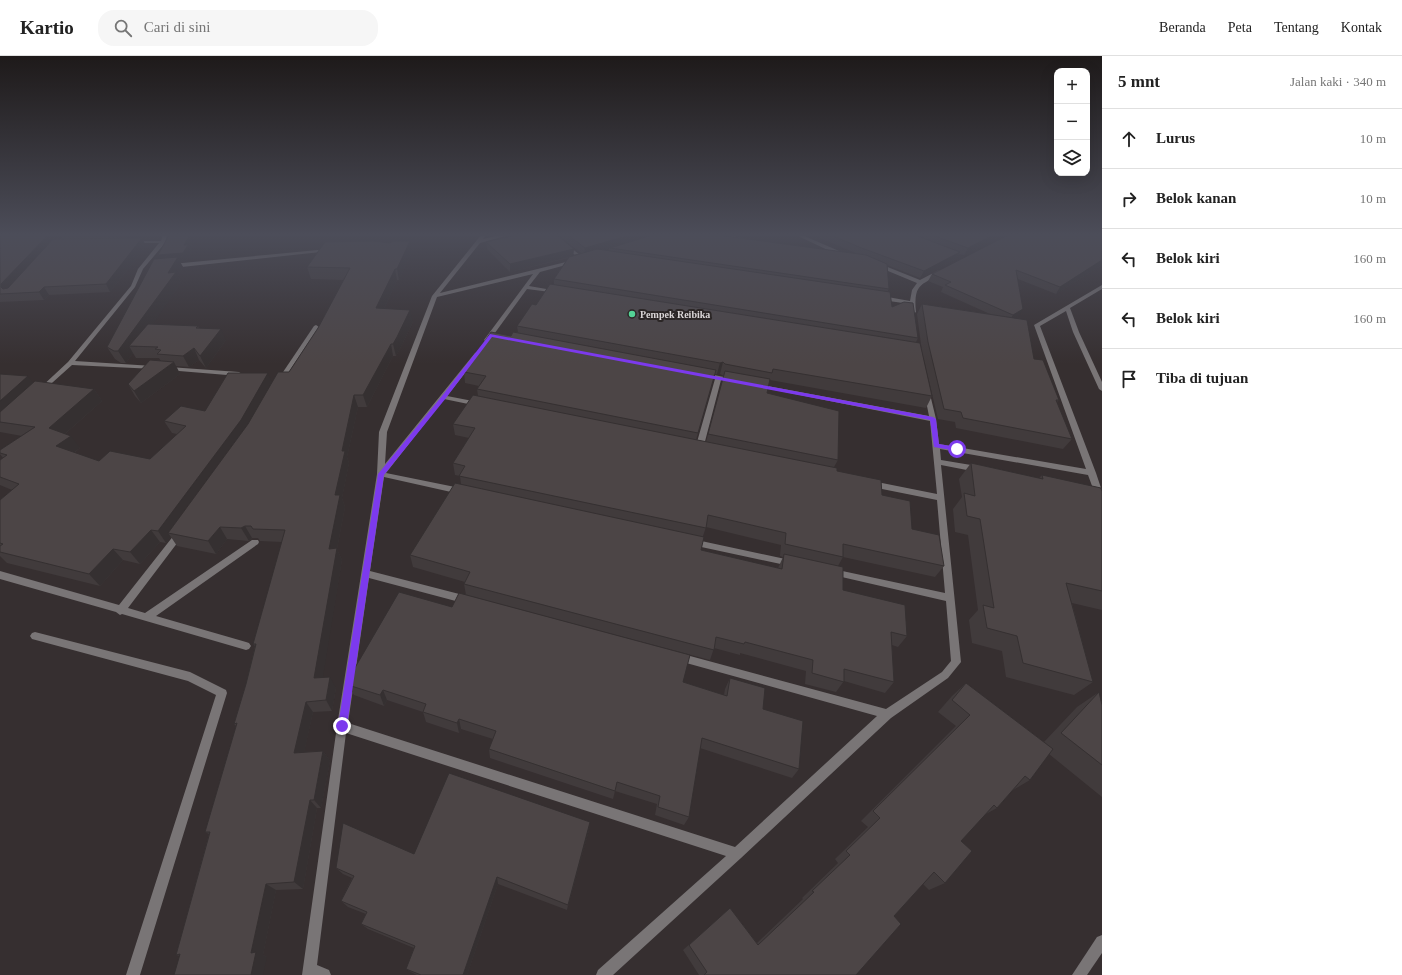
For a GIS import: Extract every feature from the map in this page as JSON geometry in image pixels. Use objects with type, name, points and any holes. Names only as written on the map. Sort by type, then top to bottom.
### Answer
[{"type":"street","points":[[35,396],[70,363],[133,286],[137,278]]},
{"type":"street","points":[[324,975],[310,972],[342,726],[381,474],[383,432],[435,296],[449,278]]},
{"type":"street","points":[[435,296],[512,278]]},
{"type":"street","points":[[381,474],[444,397],[533,278]]},
{"type":"street","points":[[910,278],[920,282]]},
{"type":"street","points":[[913,317],[911,303],[916,287],[920,282],[928,278]]},
{"type":"street","points":[[526,287],[565,294]]},
{"type":"street","points":[[1102,287],[1037,325],[1100,493],[1102,502]]},
{"type":"street","points":[[872,297],[911,303]]},
{"type":"street","points":[[1067,307],[1076,332],[1102,389]]},
{"type":"street","points":[[275,390],[279,377],[316,327]]},
{"type":"street","points":[[491,335],[499,336]]},
{"type":"street","points":[[70,363],[247,374]]},
{"type":"street","points":[[695,373],[742,382]]},
{"type":"street","points":[[699,449],[719,377]]},
{"type":"street","points":[[603,975],[737,854],[886,714],[945,675],[956,662],[936,446],[933,419],[925,382]]},
{"type":"street","points":[[749,383],[933,419]]},
{"type":"street","points":[[444,397],[482,405]]},
{"type":"street","points":[[936,446],[1092,473]]},
{"type":"street","points":[[937,462],[983,470]]},
{"type":"street","points":[[381,474],[467,493]]},
{"type":"street","points":[[863,482],[940,498]]},
{"type":"street","points":[[1089,491],[1100,493]]},
{"type":"street","points":[[120,611],[185,526]]},
{"type":"street","points":[[685,540],[802,566]]},
{"type":"street","points":[[147,617],[255,542]]},
{"type":"street","points":[[825,571],[950,598]]},
{"type":"street","points":[[365,573],[480,604]]},
{"type":"street","points":[[0,575],[120,611],[147,617],[246,646]]},
{"type":"street","points":[[35,636],[190,676],[222,693],[133,975]]},
{"type":"street","points":[[672,656],[886,714]]},
{"type":"street","points":[[342,726],[737,854]]},
{"type":"street","points":[[1079,975],[1102,942]]},
{"type":"building","points":[[0,278],[7,278],[1,284],[3,289],[8,288],[17,278],[111,278],[106,284],[44,287],[39,292],[0,294]]},
{"type":"building","points":[[144,278],[172,278],[118,351],[114,351],[107,347]]},
{"type":"building","points":[[345,278],[391,278],[376,308],[410,310],[397,337],[393,344],[391,344],[363,395],[354,395],[342,451],[345,451],[335,495],[340,495],[329,549],[337,548],[314,678],[330,677],[326,700],[306,702],[294,753],[323,751],[314,800],[310,800],[294,882],[266,884],[251,953],[256,952],[251,975],[174,975],[180,954],[176,955],[210,832],[205,832],[237,723],[234,724],[256,644],[253,644],[285,530],[253,529],[251,526],[241,528],[220,527],[208,541],[168,533],[248,424],[278,372],[289,372],[318,328]]},
{"type":"building","points":[[794,278],[890,292],[892,307],[904,302],[913,303],[918,338],[554,279]]},
{"type":"building","points":[[813,278],[888,278],[889,289]]},
{"type":"building","points":[[941,278],[1017,278],[1023,309],[1013,315],[945,285],[951,282]]},
{"type":"building","points":[[1036,278],[1074,278],[1060,287]]},
{"type":"building","points":[[550,284],[920,343],[932,396],[773,369],[772,373],[725,364],[723,362],[720,363],[517,326],[532,304],[536,305]]},
{"type":"building","points":[[922,304],[1027,320],[1034,359],[1043,360],[1059,400],[1056,400],[1072,439],[963,418],[961,412],[944,409],[928,342]]},
{"type":"building","points":[[148,324],[198,326],[196,328],[221,329],[200,356],[194,348],[183,356],[157,354],[161,350],[155,349],[158,347],[129,346]]},
{"type":"building","points":[[491,332],[511,336],[513,332],[716,370],[698,433],[477,389],[486,376],[464,372]]},
{"type":"building","points":[[150,360],[174,362],[134,391],[128,384]]},
{"type":"building","points":[[725,371],[770,379],[767,393],[839,411],[838,460],[708,434]]},
{"type":"building","points":[[228,373],[268,373],[241,420],[158,531],[151,530],[130,552],[113,549],[89,574],[0,552],[0,546],[3,544],[0,543],[0,500],[19,484],[0,477],[0,460],[7,455],[0,453],[0,450],[35,427],[0,422],[0,412],[35,381],[94,389],[49,428],[71,436],[56,446],[99,461],[110,451],[150,459],[186,426],[164,421],[181,406],[205,411]]},
{"type":"building","points":[[0,374],[28,376],[0,401]]},
{"type":"building","points":[[473,395],[837,468],[837,471],[881,480],[882,495],[910,501],[912,529],[939,535],[944,566],[843,544],[843,557],[785,544],[786,533],[708,515],[706,528],[459,476],[465,466],[453,463],[475,428],[453,424]]},
{"type":"building","points":[[971,463],[1043,479],[1042,475],[1101,488],[1102,591],[1066,583],[1093,682],[1023,663],[1017,636],[987,628],[983,605],[994,608],[980,519],[967,516],[964,493],[975,496]]},
{"type":"building","points":[[455,483],[704,537],[701,550],[782,569],[784,554],[843,567],[843,590],[905,605],[907,636],[891,632],[894,682],[844,669],[844,682],[812,673],[813,660],[745,642],[744,644],[716,637],[714,650],[464,584],[470,572],[410,555]]},
{"type":"building","points":[[399,592],[452,607],[459,593],[690,655],[683,682],[727,696],[730,678],[765,688],[763,709],[803,721],[799,769],[702,738],[689,817],[658,807],[660,796],[617,782],[615,791],[489,749],[496,731],[459,719],[457,723],[423,712],[426,704],[383,690],[380,695],[348,685],[349,678]]},
{"type":"building","points":[[966,683],[1053,749],[1030,780],[1025,776],[997,808],[994,805],[961,841],[972,851],[945,883],[934,872],[894,916],[901,924],[856,975],[704,975],[707,972],[689,945],[730,908],[758,945],[814,892],[812,891],[850,855],[846,851],[880,818],[873,811],[970,715],[952,700]]},
{"type":"building","points":[[1099,692],[1102,705],[1102,765],[1061,733]]},
{"type":"building","points":[[449,773],[590,822],[568,905],[497,877],[463,975],[421,975],[406,969],[415,946],[361,924],[367,912],[341,901],[354,876],[336,868],[343,823],[414,854]]},
{"type":"place","name":"Pempek Reibika","points":[[632,314]]},
{"type":"route","points":[[342,726],[381,474],[444,397],[491,335],[719,377],[933,419],[936,446],[957,449]]}]
